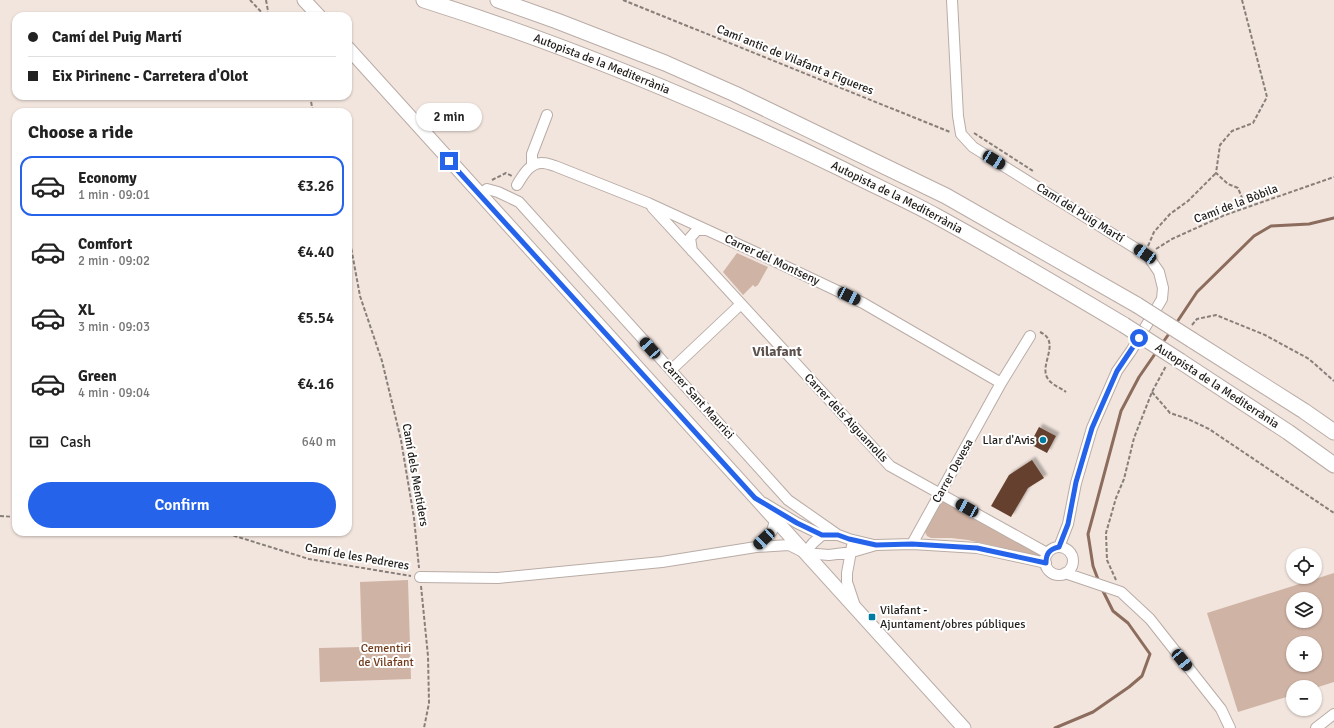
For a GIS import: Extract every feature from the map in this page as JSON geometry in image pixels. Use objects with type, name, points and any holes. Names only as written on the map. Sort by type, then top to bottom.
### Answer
[{"type":"highway","name":"Autopista de la Mediterrània","points":[[424,0],[551,44],[657,85],[728,115],[934,215],[1033,270],[1124,326],[1288,432],[1334,465]]},
{"type":"highway","name":"Autopista de la Mediterrània","points":[[498,0],[665,63],[735,94],[946,196],[1190,335],[1334,432]]},
{"type":"main road","points":[[352,52],[755,498],[776,527],[805,553],[964,728]]},
{"type":"street","points":[[952,0],[958,116],[961,134]]},
{"type":"street","points":[[519,202],[517,185],[524,173],[532,166],[532,154],[547,115]]},
{"type":"street","name":"Camí del Puig Martí","points":[[961,134],[973,147],[1147,255],[1159,272],[1163,288],[1162,299],[1131,351],[1117,371],[1092,428],[1076,482],[1068,524],[1059,547]]},
{"type":"street","name":"Carrer del Montseny","points":[[532,166],[542,163],[555,166],[648,203],[709,230],[863,303],[1001,383]]},
{"type":"street","points":[[498,192],[517,185]]},
{"type":"street","points":[[480,194],[487,189],[498,192],[519,202]]},
{"type":"street","name":"Carrer Sant Maurici","points":[[519,202],[788,500],[838,535]]},
{"type":"street","name":"Carrer dels Aiguamolls","points":[[648,203],[890,466],[940,494],[1046,558]]},
{"type":"street","points":[[692,250],[690,238],[697,230],[709,230]]},
{"type":"street","points":[[670,370],[741,304]]},
{"type":"street","name":"Carrer Devesa","points":[[912,544],[1001,383],[1030,336]]},
{"type":"street","points":[[755,498],[797,523],[822,535],[838,535],[876,545],[912,544],[977,548],[1046,558]]},
{"type":"street","points":[[756,547],[776,527],[797,523]]},
{"type":"street","points":[[805,553],[822,535]]},
{"type":"street","points":[[849,539],[852,546],[852,552],[847,573],[847,582],[856,610]]},
{"type":"street","points":[[420,577],[498,578],[662,562],[756,547],[789,545],[805,553],[829,555],[852,552],[876,545]]},
{"type":"street","points":[[1046,558],[1054,548],[1064,547],[1069,551],[1073,560],[1072,567],[1065,573]]},
{"type":"street","points":[[1046,558],[1051,572],[1056,574],[1065,573],[1121,592],[1150,619],[1221,709],[1230,728]]},
{"type":"street","points":[[1316,728],[1330,721]]},
{"type":"path","points":[[250,0],[262,12]]},
{"type":"path","points":[[266,0],[268,12]]},
{"type":"path","name":"Camí antic de Vilafant a Figueres","points":[[623,0],[945,131],[961,134]]},
{"type":"path","points":[[1147,255],[1154,232],[1170,214],[1188,201],[1216,173],[1220,145],[1232,131],[1253,123],[1267,97],[1242,0]]},
{"type":"path","points":[[1216,173],[1228,184],[1238,188],[1246,208]]},
{"type":"path","name":"Camí de la Bòbila","points":[[1147,255],[1172,239],[1226,216],[1334,177]]},
{"type":"path","name":"Camí dels Mentiders","points":[[352,253],[360,296],[382,361],[401,440],[414,518],[428,664],[429,703],[424,728]]},
{"type":"path","points":[[1190,335],[1197,318],[1216,315],[1265,335],[1309,359],[1334,381]]},
{"type":"path","points":[[1030,336],[1038,331],[1046,334],[1049,342],[1049,352],[1045,372],[1049,381],[1066,392]]},
{"type":"path","points":[[1121,592],[1107,560],[1106,533],[1116,498],[1124,479],[1134,438],[1152,392],[1175,360]]},
{"type":"path","points":[[1152,392],[1170,413],[1188,419],[1208,429],[1334,512]]},
{"type":"path","points":[[0,516],[12,517]]},
{"type":"path","name":"Camí de les Pedreres","points":[[235,536],[309,559],[420,577]]},
{"type":"green space","points":[[737,253],[768,267],[758,285],[755,287],[753,285],[743,295],[723,272]]},
{"type":"green space","points":[[942,501],[1038,553],[1038,556],[968,540],[931,538],[927,536],[925,532]]},
{"type":"green space","points":[[1334,573],[1334,682],[1322,686],[1322,680],[1286,680],[1286,697],[1238,712],[1207,613],[1299,584],[1322,584],[1322,577]]},
{"type":"green space","name":"Cementiri de Vilafant","points":[[408,580],[411,679],[320,682],[319,648],[362,647],[360,582]]},
{"type":"building","name":"Llar d'Avis","points":[[1039,427],[1056,436],[1047,453],[1030,444]]},
{"type":"building","points":[[1032,460],[1044,478],[1028,488],[1011,517],[991,506],[1009,475]]},
{"type":"waterway","points":[[1175,325],[1197,292],[1254,236],[1271,226],[1309,224],[1334,218]]},
{"type":"waterway","points":[[1161,345],[1171,331]]},
{"type":"waterway","points":[[1099,582],[1093,566],[1088,534],[1121,411],[1139,377],[1157,351]]},
{"type":"waterway","points":[[1055,728],[1093,712],[1129,687],[1142,676],[1150,654],[1128,623],[1113,611],[1102,589]]},
{"type":"place","name":"Llar d'Avis","points":[[1043,440]]},
{"type":"place","name":"Vilafant - Ajuntament/obres públiques","points":[[872,617]]},
{"type":"district","name":"Vilafant","points":[[777,351]]},
{"type":"route","points":[[449,161],[755,498],[797,523],[822,535],[838,535],[876,545],[912,544],[977,548],[1046,563],[1047,553],[1054,548],[1059,547],[1068,524],[1076,482],[1092,428],[1117,371],[1139,338]]}]
